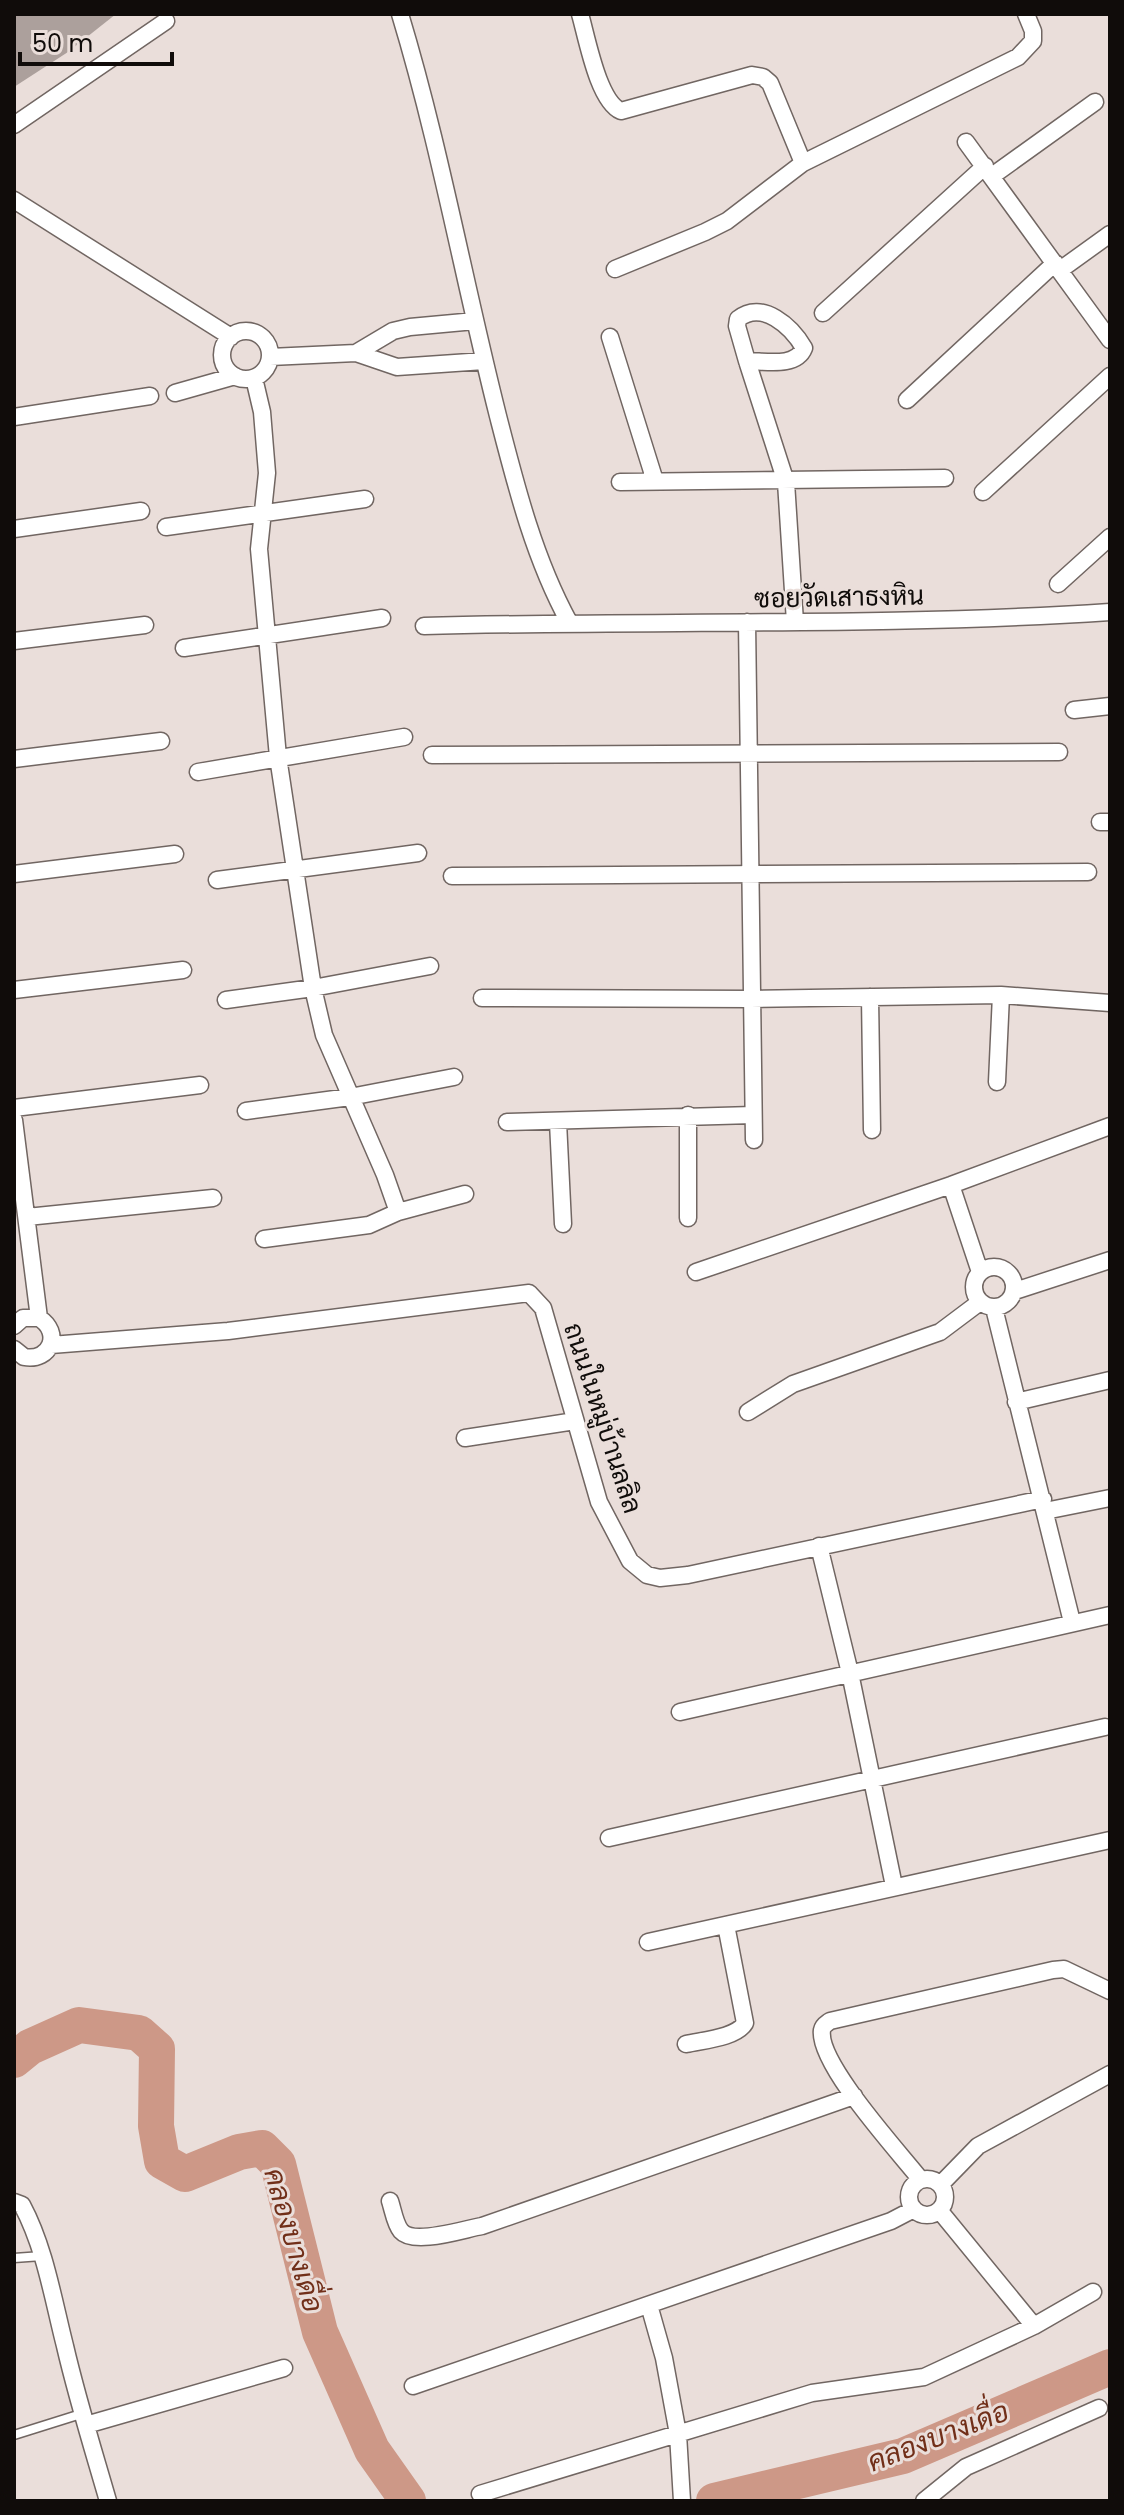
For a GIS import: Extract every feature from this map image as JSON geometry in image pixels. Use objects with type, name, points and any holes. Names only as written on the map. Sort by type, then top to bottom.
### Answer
[{"type":"street","points":[[400,14],[422,88],[511,465],[545,576],[569,622]]},
{"type":"street","points":[[580,14],[601,85],[613,107],[621,111],[752,75],[763,77],[770,83],[803,163]]},
{"type":"street","points":[[615,269],[727,221],[803,163],[1018,57],[1033,41],[1033,31],[1026,14]]},
{"type":"street","points":[[14,125],[166,21]]},
{"type":"street","points":[[823,313],[988,171],[1095,102]]},
{"type":"street","points":[[966,142],[1110,340]]},
{"type":"street","points":[[14,200],[231,337]]},
{"type":"street","points":[[907,400],[1058,267],[1110,234]]},
{"type":"street","points":[[356,353],[393,331],[475,321]]},
{"type":"street","points":[[175,393],[235,376],[254,378],[262,373],[270,357],[265,339],[257,334],[239,332],[225,344],[223,362],[235,376]]},
{"type":"street","points":[[610,337],[655,481]]},
{"type":"street","points":[[270,357],[356,353],[397,367],[484,361]]},
{"type":"street","points":[[747,361],[786,482],[795,622]]},
{"type":"street","points":[[983,492],[1110,376]]},
{"type":"street","points":[[254,378],[262,412],[267,473],[259,549],[278,757],[313,988],[324,1035],[398,1212]]},
{"type":"street","points":[[14,417],[150,396]]},
{"type":"street","points":[[620,482],[945,478]]},
{"type":"street","points":[[166,527],[365,499]]},
{"type":"street","points":[[14,529],[141,511]]},
{"type":"street","points":[[1058,584],[1110,537]]},
{"type":"street","name":"ซอยวัดเสาธงหิน","points":[[424,626],[1018,618],[1110,612]]},
{"type":"street","points":[[184,648],[382,618]]},
{"type":"street","points":[[747,622],[754,1140]]},
{"type":"street","points":[[14,641],[145,625]]},
{"type":"street","points":[[1074,710],[1110,706]]},
{"type":"street","points":[[198,772],[404,737]]},
{"type":"street","points":[[14,759],[161,741]]},
{"type":"street","points":[[432,755],[1059,752]]},
{"type":"street","points":[[217,880],[418,853]]},
{"type":"street","points":[[14,874],[175,854]]},
{"type":"street","points":[[452,876],[1088,872]]},
{"type":"street","points":[[226,1000],[313,988],[430,966]]},
{"type":"street","points":[[14,990],[183,970]]},
{"type":"street","points":[[482,998],[751,999],[1001,995],[1110,1003]]},
{"type":"street","points":[[997,1082],[1001,995]]},
{"type":"street","points":[[870,997],[872,1130]]},
{"type":"street","points":[[246,1111],[350,1097],[454,1077]]},
{"type":"street","points":[[14,1108],[200,1085]]},
{"type":"street","points":[[688,1115],[688,1218]]},
{"type":"street","points":[[507,1122],[753,1115]]},
{"type":"street","points":[[14,1120],[27,1217],[22,1243],[39,1318],[51,1328],[51,1345],[40,1357],[24,1357],[15,1352]]},
{"type":"street","points":[[558,1122],[563,1224]]},
{"type":"street","points":[[696,1272],[951,1185],[1110,1126]]},
{"type":"street","points":[[951,1185],[980,1272]]},
{"type":"street","points":[[264,1239],[369,1225],[398,1212],[465,1194]]},
{"type":"street","points":[[27,1217],[213,1198]]},
{"type":"street","points":[[748,1412],[793,1384],[940,1332],[987,1305],[1007,1303],[1015,1291],[1110,1260]]},
{"type":"street","points":[[1015,1291],[1012,1277],[1001,1268],[994,1267],[980,1272],[974,1293],[987,1305],[1016,1402],[1072,1622]]},
{"type":"street","name":"ถนนในหมู่บ้านลลิล","points":[[51,1345],[228,1331],[529,1293],[543,1308],[599,1502],[630,1561],[647,1575],[660,1578],[1044,1505],[1110,1498]]},
{"type":"street","points":[[14,1326],[23,1318],[39,1318]]},
{"type":"street","points":[[1016,1402],[1110,1380]]},
{"type":"street","points":[[465,1438],[575,1421]]},
{"type":"street","points":[[819,1546],[850,1673],[894,1886]]},
{"type":"street","points":[[680,1712],[1110,1615]]},
{"type":"street","points":[[609,1838],[1105,1727]]},
{"type":"street","points":[[648,1942],[1110,1840]]},
{"type":"street","points":[[686,2044],[734,2032],[745,2023],[726,1925]]},
{"type":"street","points":[[921,2180],[854,2096],[826,2054],[822,2031],[830,2021],[1053,1970],[1064,1969],[1110,1991]]},
{"type":"street","points":[[941,2184],[978,2146],[1110,2074]]},
{"type":"street","points":[[390,2201],[399,2230],[408,2237],[419,2239],[482,2226],[854,2096]]},
{"type":"street","points":[[928,2178],[941,2184],[945,2198],[939,2210],[926,2215],[914,2209],[909,2196],[911,2189],[921,2180],[928,2178]]},
{"type":"street","points":[[14,2202],[22,2205],[29,2218],[42,2256],[108,2501]]},
{"type":"street","points":[[413,2386],[891,2221],[914,2209]]},
{"type":"street","points":[[939,2210],[1034,2326]]},
{"type":"street","points":[[480,2494],[812,2393],[924,2377],[1034,2326],[1093,2292]]},
{"type":"street","points":[[649,2305],[664,2358],[678,2434],[682,2501]]},
{"type":"street","points":[[84,2420],[284,2368]]},
{"type":"street","points":[[924,2501],[966,2467],[1099,2408]]},
{"type":"lane","points":[[14,2258],[42,2256]]},
{"type":"lane","points":[[14,2435],[84,2420]]},
{"type":"building","points":[[14,14],[116,14],[68,52],[14,87]]},
{"type":"waterway","name":"คลองบางเดื่อ","points":[[14,2060],[30,2047],[79,2025],[139,2033],[157,2049],[156,2126],[162,2161],[185,2174],[239,2152],[262,2148],[278,2164],[320,2332],[372,2450],[408,2501]]},
{"type":"waterway","name":"คลองบางเดื่อ","points":[[714,2501],[903,2456],[1110,2367]]}]
